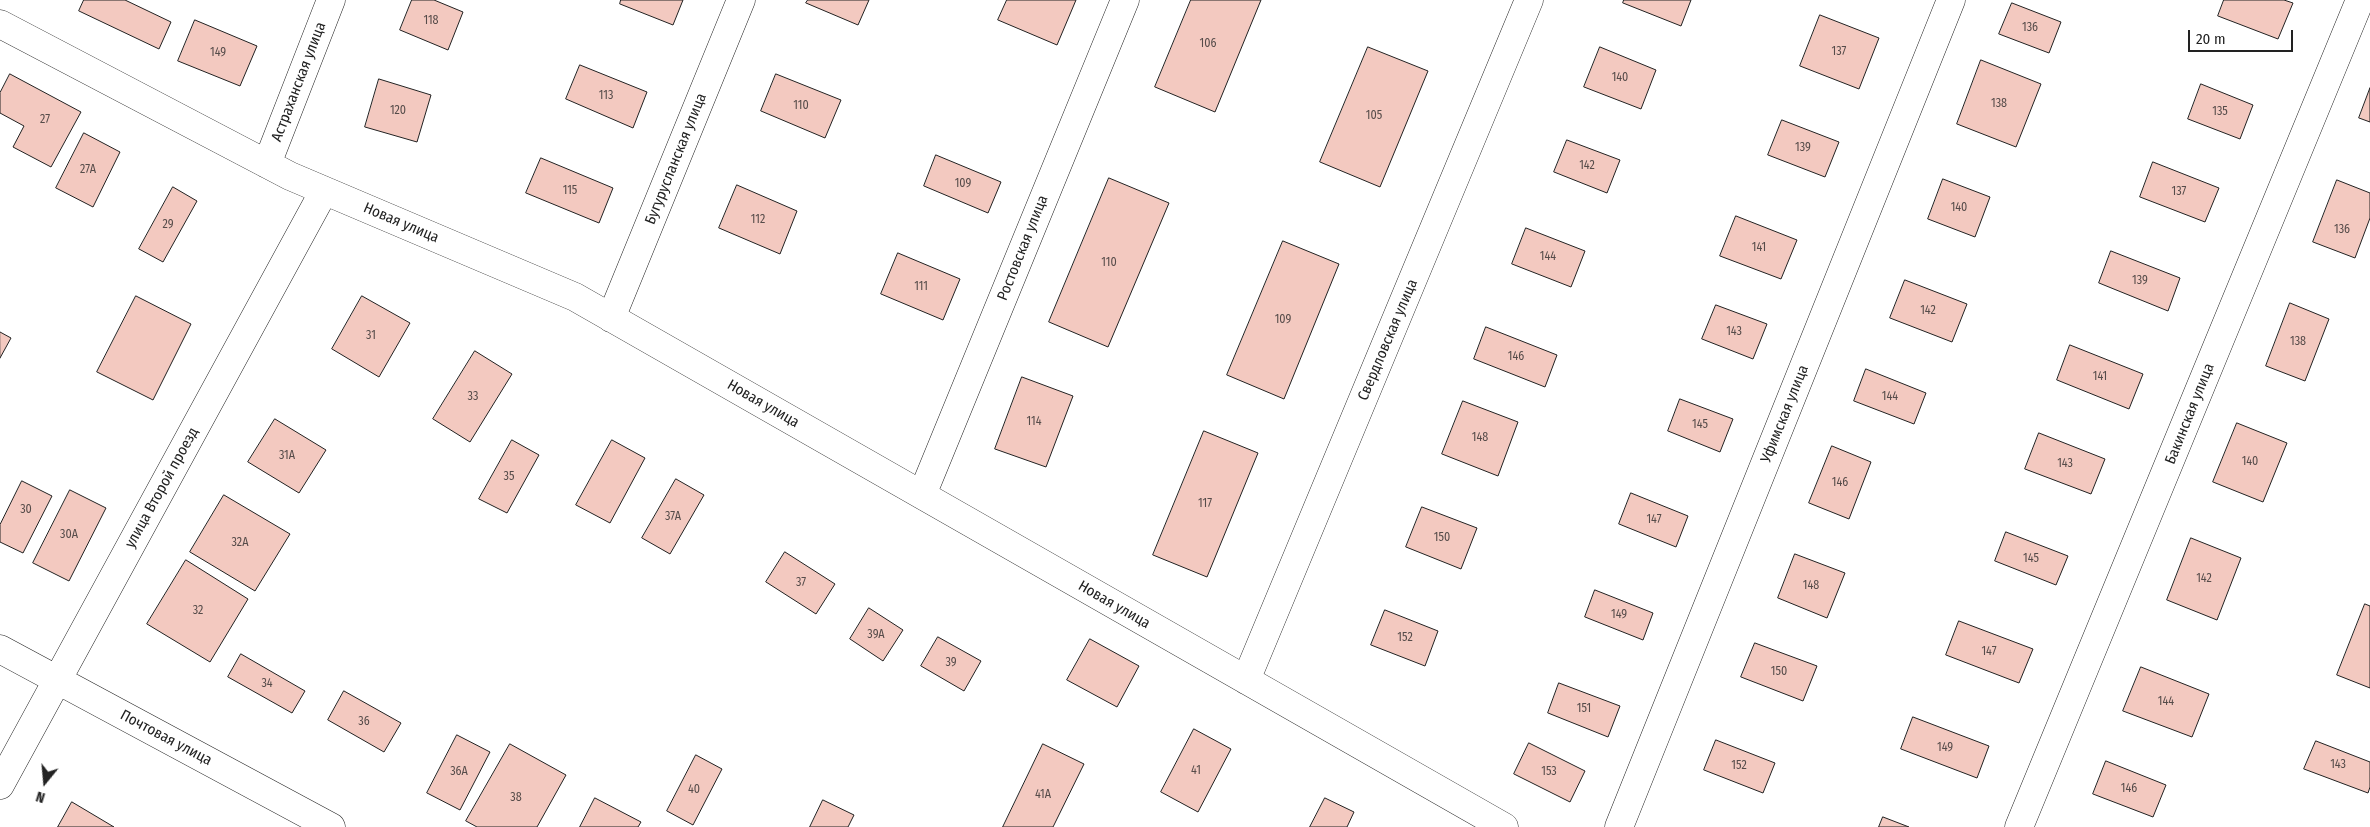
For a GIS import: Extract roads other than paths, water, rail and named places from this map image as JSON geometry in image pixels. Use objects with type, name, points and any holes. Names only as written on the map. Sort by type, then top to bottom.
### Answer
[{"type":"street","name":"Астраханская улица","points":[[267,164],[332,0]]},
{"type":"street","name":"Бугурусланская улица","points":[[611,318],[741,0]]},
{"type":"street","name":"Ростовская улица","points":[[922,495],[1125,0]]},
{"type":"street","name":"Свердловская улица","points":[[1246,680],[1529,0]]},
{"type":"street","name":"Уфимская улица","points":[[1619,827],[1951,0]]},
{"type":"street","name":"Бакинская улица","points":[[2019,827],[2360,0]]},
{"type":"street","name":"Новая улица","points":[[0,24],[267,164],[574,297],[1504,827]]},
{"type":"street","name":"улица Второй проезд","points":[[0,785],[324,190]]},
{"type":"street","name":"Почтовая улица","points":[[0,649],[331,827]]}]
